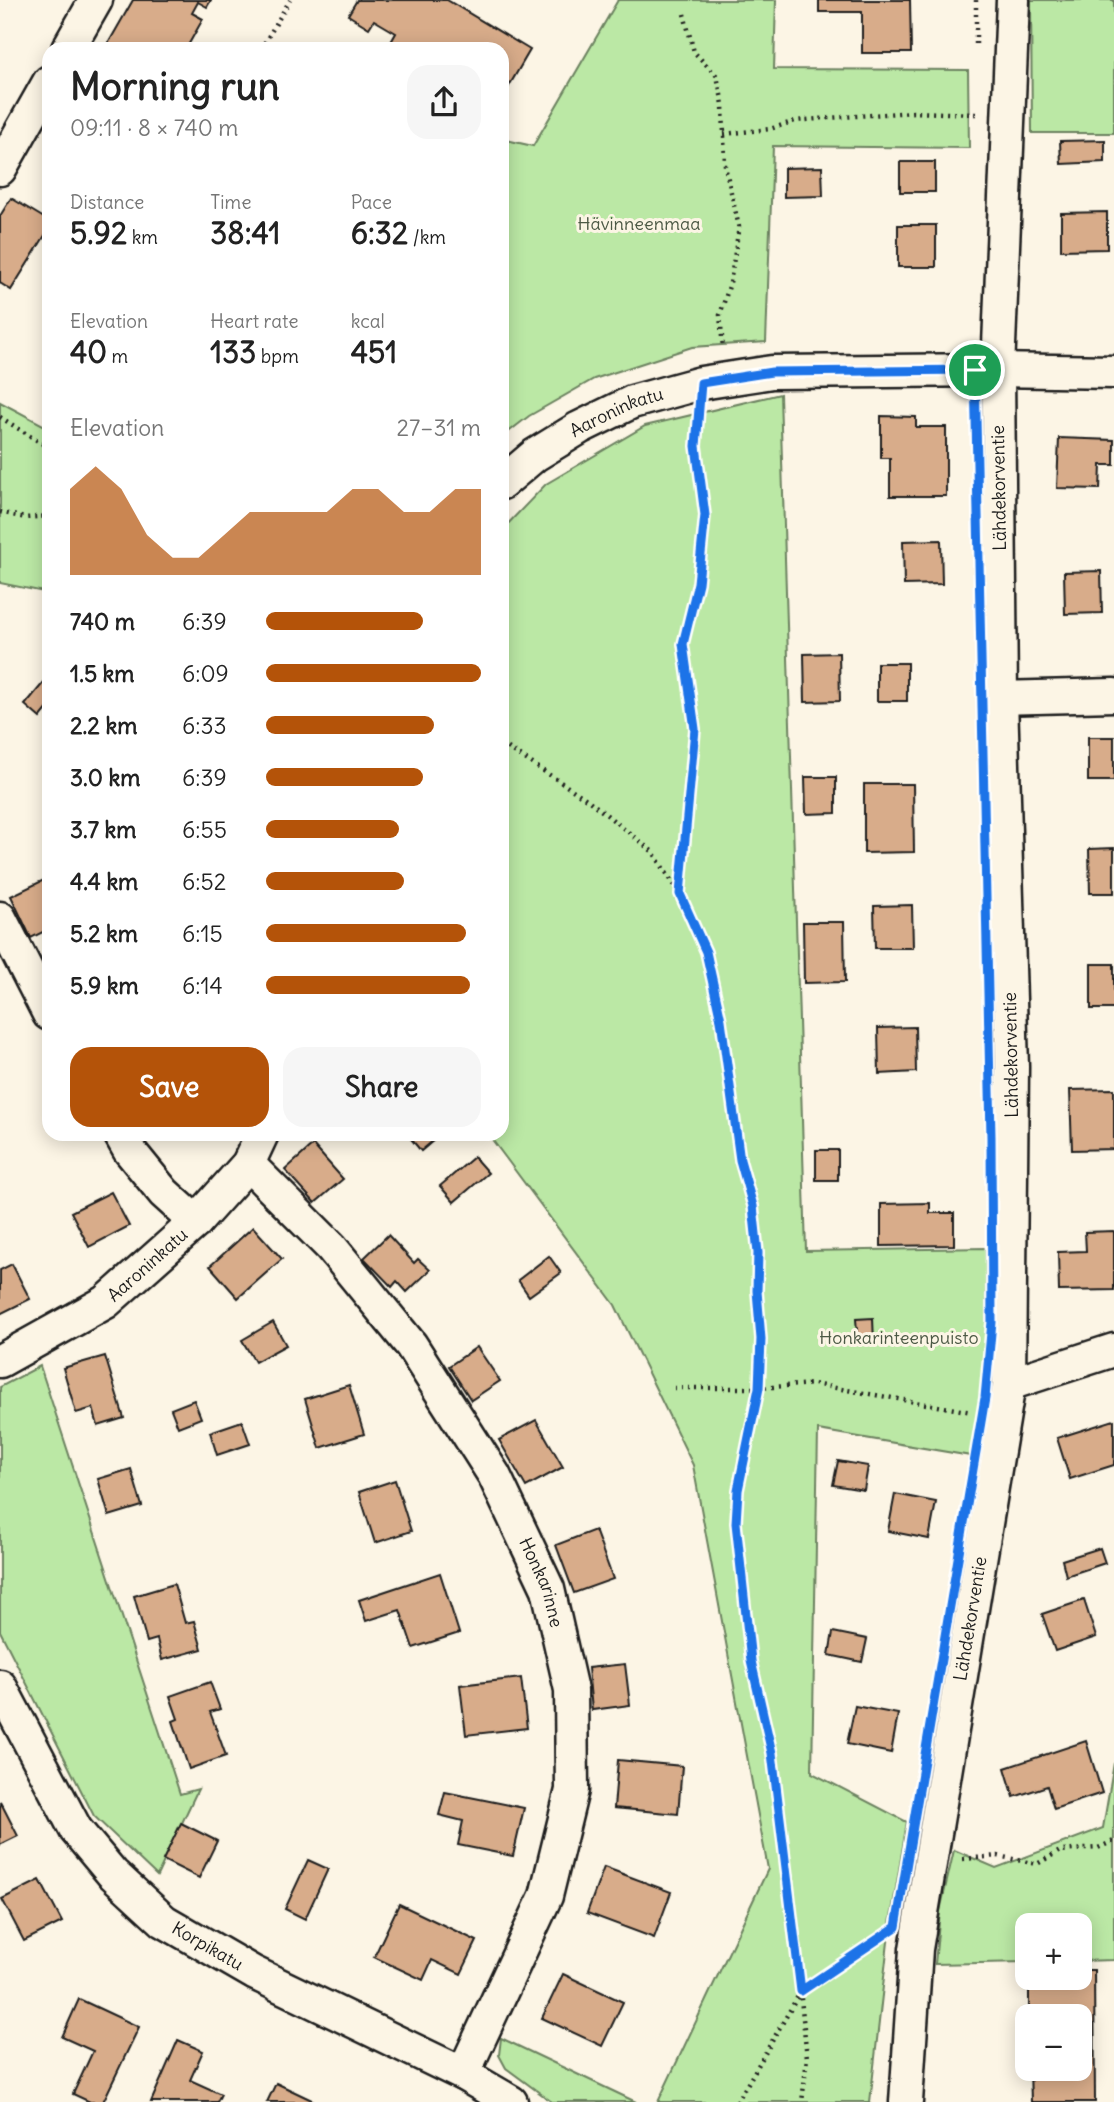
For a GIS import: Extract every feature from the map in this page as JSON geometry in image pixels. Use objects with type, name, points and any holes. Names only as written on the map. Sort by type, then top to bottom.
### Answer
[{"type":"street","points":[[72,42],[96,0]]},
{"type":"street","name":"Lähdekorventie","points":[[906,2102],[916,1949],[1009,1384],[1012,1066],[1001,698],[998,370],[1013,0]]},
{"type":"street","points":[[0,169],[42,94]]},
{"type":"street","name":"Aaroninkatu","points":[[509,477],[535,455],[579,428],[632,402],[701,383],[772,372],[1114,372]]},
{"type":"street","points":[[1001,698],[1114,695]]},
{"type":"street","points":[[0,918],[42,1000]]},
{"type":"street","points":[[124,1141],[164,1193],[196,1222]]},
{"type":"street","name":"Aaroninkatu","points":[[0,1361],[106,1302],[196,1222],[248,1164],[259,1141]]},
{"type":"street","name":"Honkarinne","points":[[248,1164],[331,1247],[411,1345],[494,1475],[548,1589],[571,1690],[572,1790],[546,1896],[463,2074]]},
{"type":"street","points":[[1009,1384],[1114,1350]]},
{"type":"street","name":"Korpikatu","points":[[0,1686],[76,1830],[112,1873],[164,1921],[254,1973],[463,2074],[511,2102]]},
{"type":"path","points":[[265,42],[290,0]]},
{"type":"path","points":[[976,0],[976,51]]},
{"type":"path","points":[[684,14],[694,52],[717,76],[723,104],[725,166],[739,227],[730,283],[720,315],[724,355]]},
{"type":"path","points":[[976,101],[977,127]]},
{"type":"path","points":[[724,134],[770,130],[795,121],[829,118],[913,112],[977,114]]},
{"type":"path","points":[[680,894],[695,729],[683,644],[698,583],[705,515],[696,446],[701,383]]},
{"type":"path","points":[[0,417],[42,444]]},
{"type":"path","points":[[0,512],[25,518],[42,517]]},
{"type":"path","points":[[509,749],[588,800],[653,852],[680,894],[706,952],[721,1020],[740,1160],[753,1206],[758,1253],[757,1291],[761,1339],[759,1388],[738,1490],[737,1534],[751,1661],[772,1753],[801,1991],[807,2058],[802,2102]]},
{"type":"path","points":[[674,1388],[759,1388],[813,1384],[983,1414]]},
{"type":"path","points":[[930,1861],[998,1856],[1037,1864],[1060,1851],[1098,1848],[1114,1841]]},
{"type":"path","points":[[737,2102],[801,1991],[896,1927]]},
{"type":"green space","name":"Hävinneenmaa","points":[[618,0],[776,0],[774,69],[968,70],[969,148],[773,146],[766,342],[692,347],[594,379],[529,416],[509,432],[509,141],[533,146]]},
{"type":"green space","points":[[1031,0],[1114,0],[1114,133],[1032,133]]},
{"type":"green space","name":"Honkarinteenpuisto","points":[[780,394],[806,1251],[986,1248],[987,1329],[983,1414],[971,1456],[818,1430],[812,1773],[907,1822],[890,1924],[870,2102],[658,2102],[768,1869],[693,1465],[615,1305],[493,1141],[509,1141],[509,523],[546,484],[645,426]]},
{"type":"green space","points":[[0,402],[42,424],[42,592],[0,583]]},
{"type":"green space","points":[[40,1366],[180,1794],[198,1789],[157,1876],[94,1816],[0,1631],[0,1387]]},
{"type":"green space","points":[[1114,1763],[1114,1960],[1092,1961],[1092,1913],[1015,1913],[1015,1962],[935,1964],[940,1911],[954,1850],[996,1868],[1103,1828]]},
{"type":"green space","points":[[501,2038],[636,2102],[552,2102],[506,2068],[499,2055]]},
{"type":"building","points":[[133,0],[211,0],[207,7],[198,2],[192,13],[203,19],[190,42],[109,42]]},
{"type":"building","points":[[357,0],[447,0],[530,50],[509,86],[509,42],[391,42],[396,33],[374,20],[369,28],[348,15]]},
{"type":"building","points":[[819,0],[910,0],[911,53],[862,53],[862,12],[819,12]]},
{"type":"building","points":[[1105,140],[1105,162],[1061,164],[1060,141]]},
{"type":"building","points":[[900,162],[935,162],[935,192],[900,192]]},
{"type":"building","points":[[822,167],[823,196],[784,197],[784,168]]},
{"type":"building","points":[[11,198],[42,217],[42,240],[11,290],[0,283],[0,216]]},
{"type":"building","points":[[1107,212],[1107,249],[1061,250],[1061,213]]},
{"type":"building","points":[[898,225],[936,225],[936,267],[898,267]]},
{"type":"building","points":[[881,416],[916,417],[916,427],[946,427],[946,496],[890,496],[890,458],[881,458]]},
{"type":"building","points":[[1059,438],[1114,440],[1114,465],[1101,465],[1100,489],[1057,488]]},
{"type":"building","points":[[941,540],[942,584],[904,585],[903,541]]},
{"type":"building","points":[[1101,571],[1102,613],[1065,614],[1064,572]]},
{"type":"building","points":[[839,653],[840,701],[805,702],[804,654]]},
{"type":"building","points":[[877,663],[907,663],[907,701],[877,701]]},
{"type":"building","points":[[42,684],[40,718],[25,705]]},
{"type":"building","points":[[1088,737],[1114,737],[1114,781],[1088,781]]},
{"type":"building","points":[[805,777],[836,777],[836,813],[806,814]]},
{"type":"building","points":[[864,784],[913,784],[914,852],[864,853]]},
{"type":"building","points":[[1114,848],[1114,893],[1090,893],[1089,849]]},
{"type":"building","points":[[42,881],[42,932],[31,938],[11,896]]},
{"type":"building","points":[[912,905],[913,948],[875,948],[874,906]]},
{"type":"building","points":[[803,922],[844,922],[845,982],[804,983]]},
{"type":"building","points":[[1091,964],[1114,964],[1114,1009],[1091,1009]]},
{"type":"building","points":[[915,1027],[916,1072],[879,1074],[878,1028]]},
{"type":"building","points":[[1114,1089],[1114,1149],[1072,1150],[1070,1090]]},
{"type":"building","points":[[413,1141],[433,1141],[421,1151]]},
{"type":"building","points":[[313,1145],[343,1179],[315,1203],[285,1170]]},
{"type":"building","points":[[816,1150],[838,1150],[838,1180],[816,1180]]},
{"type":"building","points":[[474,1157],[488,1173],[454,1202],[440,1186]]},
{"type":"building","points":[[111,1192],[129,1226],[89,1247],[71,1212]]},
{"type":"building","points":[[930,1203],[930,1213],[954,1213],[954,1245],[881,1246],[881,1204]]},
{"type":"building","points":[[253,1227],[282,1259],[238,1298],[210,1266]]},
{"type":"building","points":[[1114,1231],[1114,1290],[1059,1291],[1058,1252],[1086,1251],[1085,1232]]},
{"type":"building","points":[[388,1235],[414,1263],[418,1259],[430,1270],[407,1292],[397,1281],[392,1287],[364,1258]]},
{"type":"building","points":[[549,1256],[561,1273],[529,1296],[518,1280]]},
{"type":"building","points":[[12,1264],[30,1299],[0,1314],[0,1270]]},
{"type":"building","points":[[873,1318],[874,1343],[858,1344],[856,1319]]},
{"type":"building","points":[[273,1322],[286,1345],[255,1362],[242,1340]]},
{"type":"building","points":[[477,1347],[500,1381],[471,1400],[449,1366]]},
{"type":"building","points":[[105,1356],[124,1418],[98,1426],[93,1408],[76,1413],[63,1368]]},
{"type":"building","points":[[349,1385],[364,1434],[320,1448],[305,1399]]},
{"type":"building","points":[[194,1400],[201,1418],[178,1427],[171,1409]]},
{"type":"building","points":[[536,1420],[563,1467],[526,1487],[499,1440]]},
{"type":"building","points":[[1114,1420],[1114,1465],[1070,1479],[1057,1438]]},
{"type":"building","points":[[242,1421],[250,1444],[217,1455],[210,1432]]},
{"type":"building","points":[[838,1461],[868,1466],[864,1490],[833,1485]]},
{"type":"building","points":[[131,1469],[142,1506],[109,1516],[98,1479]]},
{"type":"building","points":[[395,1480],[411,1531],[375,1543],[359,1492]]},
{"type":"building","points":[[895,1494],[936,1502],[929,1539],[888,1531]]},
{"type":"building","points":[[595,1530],[613,1579],[574,1593],[556,1545]]},
{"type":"building","points":[[1100,1548],[1105,1563],[1066,1576],[1062,1560]]},
{"type":"building","points":[[440,1573],[459,1633],[413,1648],[400,1610],[366,1621],[359,1600]]},
{"type":"building","points":[[174,1584],[185,1623],[194,1621],[202,1649],[162,1660],[157,1639],[147,1642],[134,1596]]},
{"type":"building","points":[[1084,1600],[1096,1637],[1055,1651],[1042,1614]]},
{"type":"building","points":[[833,1632],[867,1639],[862,1662],[829,1655]]},
{"type":"building","points":[[625,1664],[630,1705],[592,1710],[588,1668]]},
{"type":"building","points":[[521,1678],[527,1728],[466,1735],[460,1685]]},
{"type":"building","points":[[210,1682],[220,1709],[210,1712],[226,1756],[189,1769],[173,1721],[178,1719],[170,1696]]},
{"type":"building","points":[[855,1706],[898,1714],[891,1753],[847,1744]]},
{"type":"building","points":[[1086,1741],[1102,1793],[1054,1809],[1047,1786],[1014,1797],[1005,1768]]},
{"type":"building","points":[[618,1760],[682,1766],[678,1814],[614,1808]]},
{"type":"building","points":[[445,1792],[524,1808],[513,1856],[458,1845],[463,1821],[439,1815]]},
{"type":"building","points":[[0,1801],[18,1836],[0,1845]]},
{"type":"building","points":[[181,1823],[217,1841],[199,1878],[163,1860]]},
{"type":"building","points":[[308,1860],[328,1869],[305,1919],[285,1909]]},
{"type":"building","points":[[604,1867],[671,1892],[654,1938],[587,1913]]},
{"type":"building","points":[[40,1880],[62,1922],[24,1941],[2,1899]]},
{"type":"building","points":[[399,1904],[477,1941],[461,1974],[432,1960],[423,1980],[374,1957]]},
{"type":"building","points":[[1094,1970],[1095,2102],[1031,2102],[1030,2081],[1092,2081],[1092,2004],[1029,2004],[1029,1990],[1092,1990]]},
{"type":"building","points":[[563,1974],[623,2002],[602,2046],[542,2018]]},
{"type":"building","points":[[79,1999],[139,2027],[103,2102],[90,2102],[73,2094],[93,2051],[62,2037]]},
{"type":"building","points":[[178,2040],[203,2051],[190,2080],[221,2094],[217,2102],[151,2102]]},
{"type":"building","points":[[276,2083],[316,2102],[267,2102]]},
{"type":"route","points":[[975,370],[991,1137],[992,1322],[985,1398],[896,1927],[801,1991],[772,1753],[751,1661],[736,1523],[738,1490],[759,1388],[761,1339],[757,1291],[758,1253],[753,1206],[740,1160],[721,1020],[706,952],[680,894],[695,729],[683,644],[698,583],[705,515],[696,446],[701,383],[772,372],[975,370]]}]
